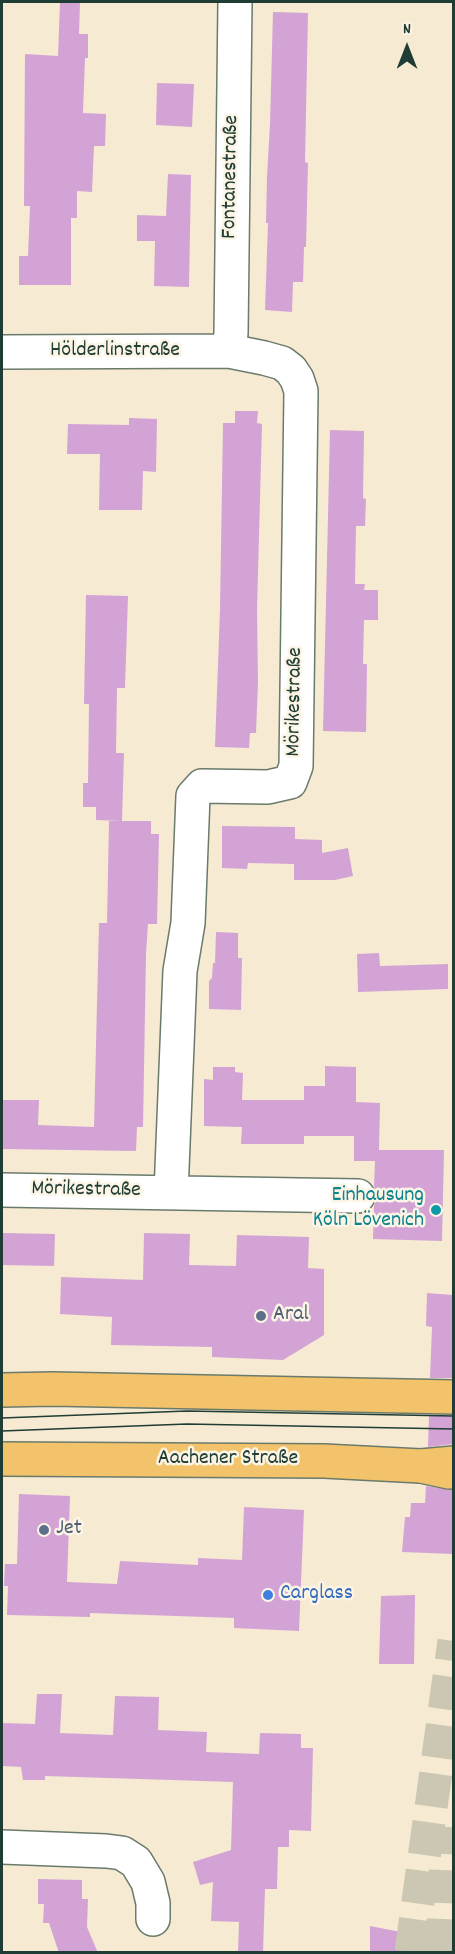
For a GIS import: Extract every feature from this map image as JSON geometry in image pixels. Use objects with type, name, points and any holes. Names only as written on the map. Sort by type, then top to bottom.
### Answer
[{"type":"main road","points":[[2,1390],[453,1397]]},
{"type":"main road","name":"Aachener Straße","points":[[2,1459],[313,1460],[421,1466],[453,1473]]},
{"type":"main road","points":[[421,1466],[453,1463]]},
{"type":"street","name":"Fontanestraße","points":[[228,351],[231,333],[235,2]]},
{"type":"street","name":"Hölderlinstraße","points":[[2,352],[228,351]]},
{"type":"street","name":"Mörikestraße","points":[[171,1193],[180,970],[188,923],[193,796],[202,786],[268,787],[290,782],[296,766],[301,391],[291,370],[282,363],[228,351]]},
{"type":"street","name":"Mörikestraße","points":[[2,1190],[358,1196]]},
{"type":"street","points":[[2,1847],[122,1853],[136,1862],[148,1882],[153,1903],[153,1919]]},
{"type":"building","points":[[60,2],[80,2],[79,34],[88,34],[83,113],[106,114],[105,146],[94,146],[92,192],[77,191],[77,218],[71,218],[71,285],[19,285],[19,256],[28,256],[30,206],[24,206],[25,54],[58,56]]},
{"type":"building","points":[[273,12],[308,13],[306,247],[304,247],[303,282],[293,282],[292,312],[265,310]]},
{"type":"building","points":[[157,83],[194,84],[192,127],[156,125]]},
{"type":"building","points":[[168,174],[191,175],[189,287],[154,286],[155,241],[137,241],[137,215],[166,216]]},
{"type":"building","points":[[235,411],[258,411],[257,423],[262,424],[256,733],[250,733],[249,748],[215,747],[223,423],[235,423]]},
{"type":"building","points":[[129,418],[157,419],[156,472],[143,471],[142,510],[99,510],[100,454],[67,454],[68,424],[129,425]]},
{"type":"building","points":[[330,430],[364,431],[365,526],[356,526],[355,584],[365,584],[364,590],[378,590],[378,620],[364,620],[363,664],[367,664],[366,732],[323,731]]},
{"type":"building","points":[[86,595],[128,596],[125,688],[117,688],[116,753],[124,753],[122,821],[96,820],[96,807],[83,807],[83,783],[88,783],[89,704],[84,704]]},
{"type":"building","points":[[109,821],[151,821],[151,834],[159,834],[157,924],[148,924],[146,954],[143,1127],[137,1127],[136,1151],[2,1149],[2,1100],[39,1100],[38,1125],[94,1127],[99,923],[107,923]]},
{"type":"building","points":[[222,826],[295,827],[295,839],[322,840],[322,853],[348,848],[353,876],[335,880],[294,880],[294,864],[248,863],[247,869],[222,868]]},
{"type":"building","points":[[216,932],[238,933],[238,958],[242,958],[241,1010],[209,1009],[209,981],[212,978],[213,963],[215,963]]},
{"type":"building","points":[[379,953],[380,966],[448,964],[448,989],[358,992],[357,954]]},
{"type":"building","points":[[325,1066],[356,1067],[356,1102],[380,1103],[379,1150],[444,1150],[442,1241],[373,1239],[374,1206],[377,1197],[374,1186],[375,1161],[354,1161],[354,1136],[304,1136],[304,1144],[241,1144],[242,1127],[204,1126],[204,1079],[213,1080],[213,1067],[235,1067],[235,1072],[243,1073],[242,1100],[304,1100],[304,1086],[325,1086]]},
{"type":"building","points":[[2,1233],[55,1234],[54,1266],[2,1265]]},
{"type":"building","points":[[144,1233],[190,1234],[189,1265],[236,1266],[237,1235],[309,1237],[308,1268],[324,1269],[324,1335],[283,1360],[212,1357],[212,1347],[111,1345],[112,1317],[60,1314],[61,1277],[143,1280]]},
{"type":"building","points":[[427,1293],[453,1295],[453,1378],[430,1378],[432,1327],[426,1326]]},
{"type":"building","points":[[429,1415],[453,1416],[453,1444],[428,1447]]},
{"type":"building","points":[[426,1486],[453,1490],[453,1554],[402,1552],[405,1517],[410,1517],[411,1503],[425,1503]]},
{"type":"building","points":[[19,1494],[70,1496],[67,1582],[117,1584],[120,1561],[198,1565],[198,1558],[242,1560],[244,1507],[304,1510],[299,1631],[234,1628],[234,1618],[90,1613],[90,1617],[7,1615],[8,1586],[4,1586],[5,1564],[17,1564]]},
{"type":"building","points":[[415,1595],[414,1664],[379,1664],[381,1596]]},
{"type":"building","points":[[37,1694],[62,1694],[60,1733],[113,1735],[115,1696],[159,1697],[158,1730],[207,1732],[206,1752],[259,1754],[260,1733],[301,1734],[301,1748],[313,1748],[311,1831],[289,1830],[289,1847],[278,1847],[277,1889],[265,1889],[263,1953],[238,1953],[239,1922],[211,1921],[213,1882],[200,1885],[193,1862],[231,1850],[233,1782],[45,1776],[45,1780],[23,1780],[21,1767],[2,1766],[2,1723],[35,1724]]},
{"type":"building","points":[[38,1879],[82,1880],[82,1899],[88,1899],[87,1927],[98,1953],[59,1953],[49,1923],[43,1923],[44,1904],[38,1904]]},
{"type":"building","points":[[370,1926],[452,1942],[451,1953],[370,1953]]},
{"type":"tunnel","points":[[411,1952],[454,1641]]},
{"type":"tunnel","points":[[442,1952],[447,1827]]},
{"type":"tram line","points":[[2,1418],[187,1411],[454,1416]]},
{"type":"tram line","points":[[2,1431],[187,1424],[454,1429]]},
{"type":"place","name":"Einhausung Köln Lövenich","points":[[436,1210]]},
{"type":"place","name":"Aral","points":[[261,1316]]},
{"type":"place","name":"Jet","points":[[44,1530]]},
{"type":"place","name":"Carglass","points":[[268,1595]]}]
